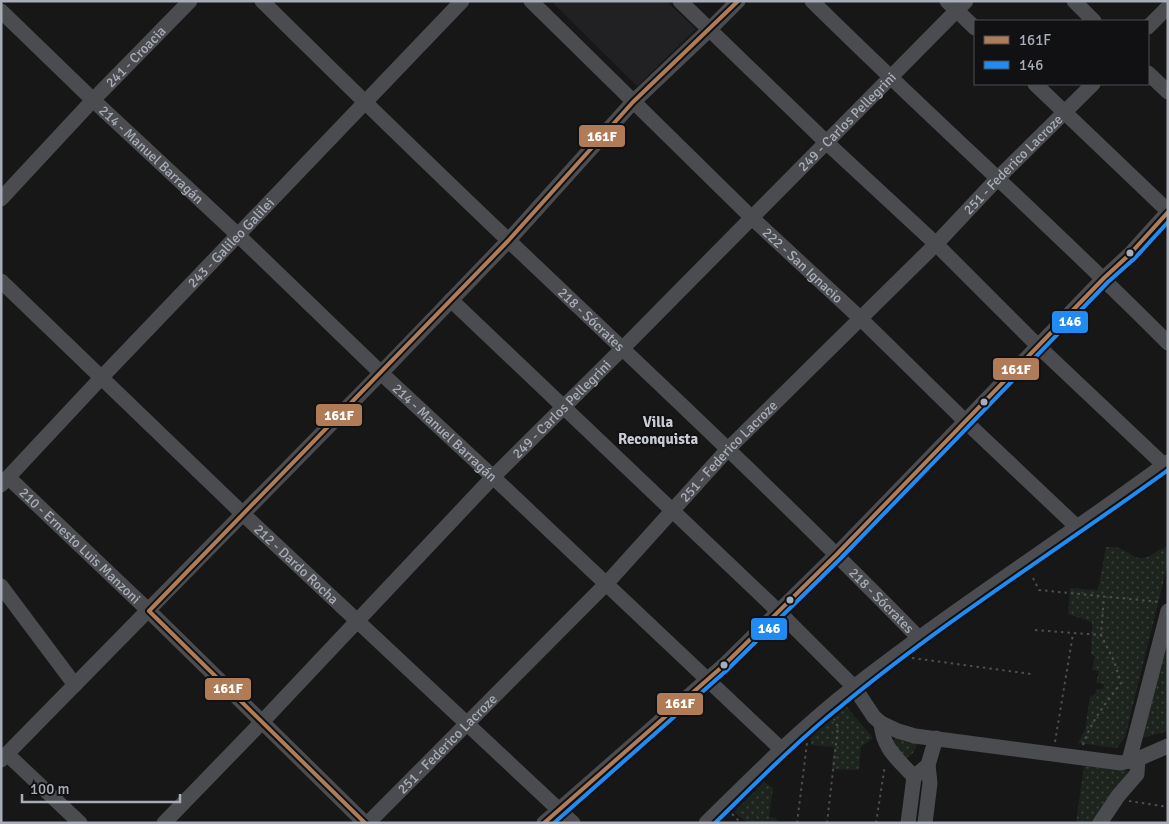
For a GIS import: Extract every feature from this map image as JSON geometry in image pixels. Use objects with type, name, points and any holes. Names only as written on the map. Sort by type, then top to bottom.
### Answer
[{"type":"street","name":"241 - Croacia","points":[[1,199],[93,100],[190,1]]},
{"type":"street","name":"218 - Sócrates","points":[[262,1],[508,240],[837,554],[919,638]]},
{"type":"street","name":"243 - Galileo Galilei","points":[[5,482],[101,378],[462,1]]},
{"type":"street","name":"222 - San Ignacio","points":[[531,1],[752,218],[860,318],[1077,527]]},
{"type":"street","points":[[680,1],[826,142],[936,244],[1039,347],[1166,463],[854,686],[781,749],[706,823]]},
{"type":"street","points":[[80,823],[4,757],[381,373],[508,240],[633,102],[738,1]]},
{"type":"street","points":[[812,1],[890,78],[1104,278],[1168,342]]},
{"type":"street","points":[[1074,1],[1093,20]]},
{"type":"street","points":[[957,4],[974,27]]},
{"type":"street","name":"249 - Carlos Pellegrini","points":[[164,823],[493,477],[890,78],[957,4]]},
{"type":"street","points":[[1149,26],[1168,7]]},
{"type":"street","name":"214 - Manuel Barragán","points":[[1,11],[381,373],[781,749]]},
{"type":"street","points":[[1149,74],[1168,92]]},
{"type":"street","points":[[544,823],[708,679],[778,612],[966,422],[1104,278],[1130,254],[1168,211],[1036,85]]},
{"type":"street","name":"251 - Federico Lacroze","points":[[367,823],[607,584],[728,449],[936,244],[997,179],[1091,85]]},
{"type":"street","name":"212 - Dardo Rocha","points":[[1,281],[243,514],[573,823]]},
{"type":"street","points":[[450,300],[854,686],[874,716],[881,723],[915,736],[1121,763],[1168,746]]},
{"type":"street","name":"210 - Ernesto Luis Manzoni","points":[[5,482],[148,610],[261,723],[367,823]]},
{"type":"street","points":[[1,586],[75,685]]},
{"type":"street","points":[[1104,821],[1118,796],[1138,774],[1136,768],[1168,611]]},
{"type":"street","points":[[881,723],[882,737],[888,748],[914,777]]},
{"type":"street","points":[[925,823],[930,783],[928,765],[936,738]]},
{"type":"street","points":[[1139,757],[1168,757]]},
{"type":"street","points":[[908,823],[914,777],[928,765]]},
{"type":"path","points":[[1033,578],[1039,590],[1168,603]]},
{"type":"path","points":[[1079,758],[1086,734],[1092,723],[1121,683],[1114,661],[1100,635],[1104,596]]},
{"type":"path","points":[[1035,630],[1100,635]]},
{"type":"path","points":[[1054,755],[1056,732],[1073,634]]},
{"type":"path","points":[[895,656],[1031,674]]},
{"type":"path","points":[[827,823],[838,727],[828,708]]},
{"type":"path","points":[[797,823],[809,724]]},
{"type":"path","points":[[876,823],[888,748]]},
{"type":"path","points":[[1118,796],[1135,803],[1168,807]]},
{"type":"shaded area","points":[[551,1],[666,1],[696,29],[637,86]]},
{"type":"shaded area","points":[[1106,547],[1121,549],[1140,558],[1168,547],[1168,563],[1125,737],[1117,748],[1078,743],[1085,730],[1090,696],[1095,695],[1096,689],[1103,689],[1104,684],[1096,683],[1099,671],[1092,670],[1095,657],[1091,654],[1092,622],[1068,614],[1070,588],[1098,590]]},
{"type":"shaded area","points":[[1168,633],[1168,731],[1142,738]]},
{"type":"shaded area","points":[[841,706],[846,706],[873,738],[861,747],[859,770],[832,769],[834,747],[811,745],[810,733]]},
{"type":"shaded area","points":[[899,733],[919,740],[914,752],[907,758],[904,758],[891,744]]},
{"type":"shaded area","points":[[1084,766],[1130,771],[1128,778],[1114,789],[1094,823],[1076,823]]},
{"type":"shaded area","points":[[764,782],[773,788],[769,817],[776,818],[778,823],[748,823],[734,812]]},
{"type":"transit line","name":"161F","points":[[365,823],[149,611],[508,241],[633,102],[738,1]]},
{"type":"transit line","name":"161F","points":[[544,823],[723,666],[837,554],[1104,278],[1130,254],[1168,212]]},
{"type":"transit line","name":"146","points":[[554,823],[727,670],[841,558],[1168,222]]},
{"type":"transit line","name":"146","points":[[715,823],[808,734],[879,675],[1168,470]]},
{"type":"district","name":"Villa Reconquista","points":[[658,430]]}]
